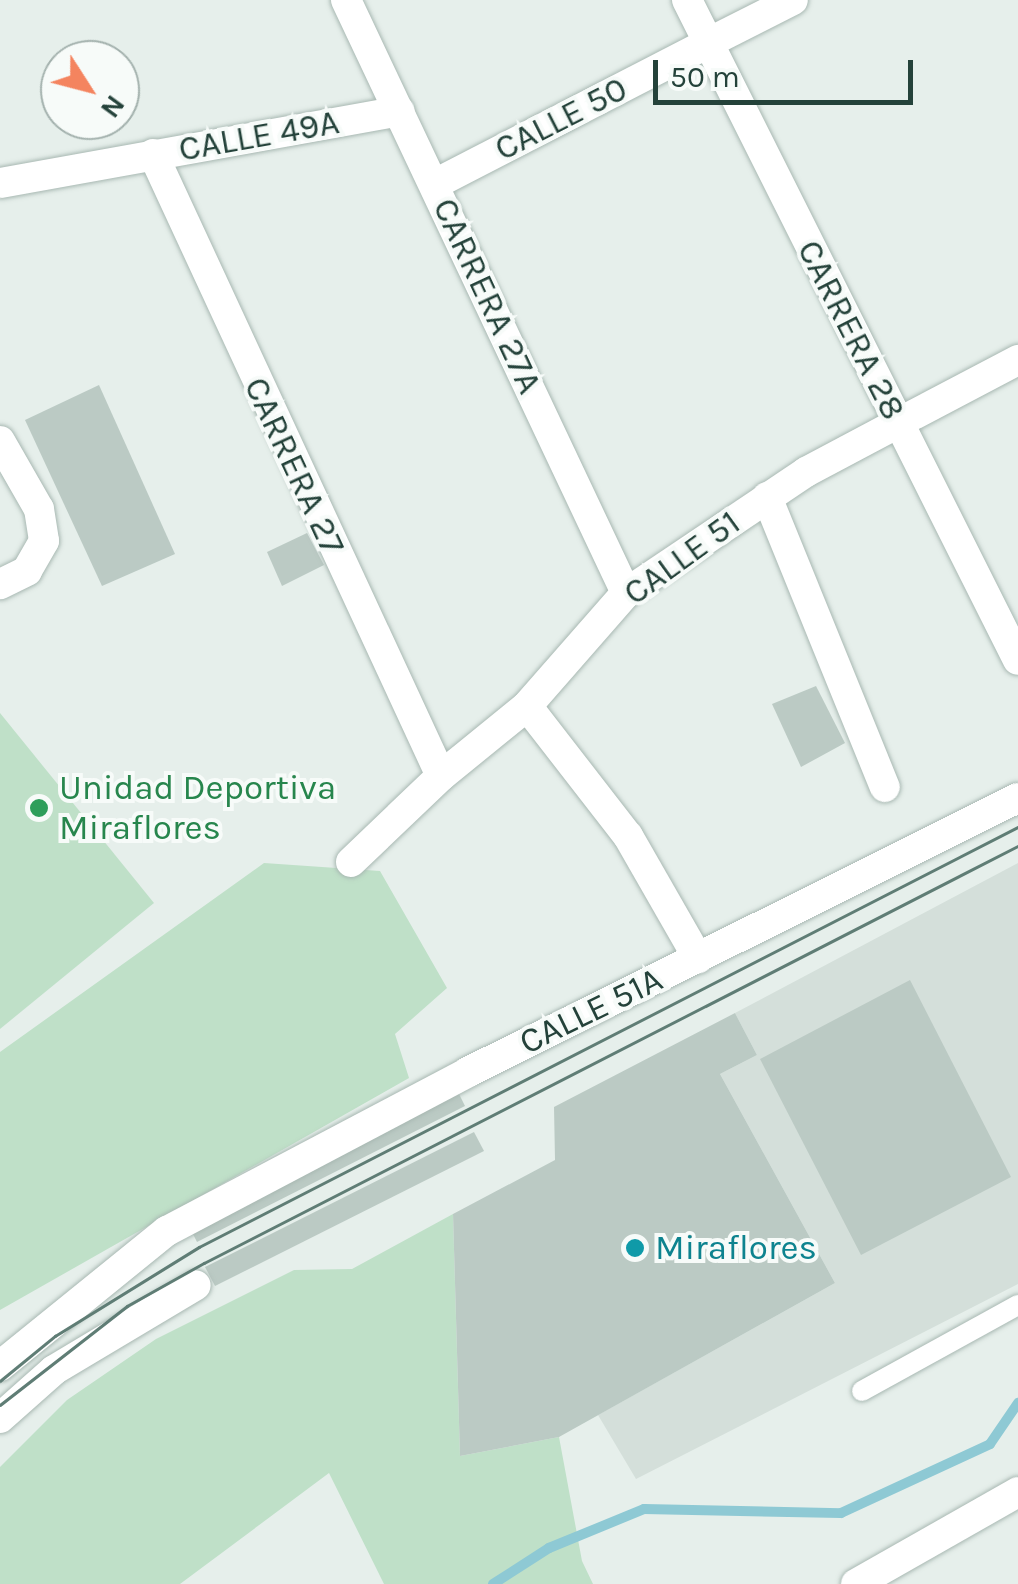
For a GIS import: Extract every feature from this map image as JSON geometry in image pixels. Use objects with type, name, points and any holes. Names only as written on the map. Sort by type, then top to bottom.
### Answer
[{"type":"street","name":"CARRERA 27A","points":[[346,0],[626,593]]},
{"type":"street","name":"CARRERA 28","points":[[687,0],[1018,660]]},
{"type":"street","name":"CALLE 50","points":[[435,184],[793,0]]},
{"type":"street","name":"CALLE 49A","points":[[0,184],[400,111]]},
{"type":"street","name":"CARRERA 27","points":[[153,154],[441,776]]},
{"type":"street","name":"CALLE 51","points":[[351,862],[441,776],[527,706],[626,593],[767,497],[1018,360]]},
{"type":"street","points":[[0,441],[39,509],[44,541],[27,570],[0,584]]},
{"type":"street","points":[[767,497],[885,786]]},
{"type":"street","points":[[527,706],[628,836],[698,958]]},
{"type":"street","name":"CALLE 51A","points":[[0,1366],[167,1231],[1018,798]]},
{"type":"street","points":[[0,1418],[54,1370],[196,1284]]},
{"type":"street","points":[[856,1584],[1018,1492]]},
{"type":"lane","points":[[862,1391],[1018,1305]]},
{"type":"shaded area","points":[[1018,863],[1018,1284],[636,1479],[598,1415],[835,1283],[720,1074],[757,1055],[735,1013]]},
{"type":"green space","name":"Unidad Deportiva Miraflores","points":[[0,713],[154,903],[0,1029]]},
{"type":"green space","points":[[264,863],[380,871],[447,988],[395,1034],[409,1078],[0,1310],[0,1052]]},
{"type":"green space","points":[[453,1214],[460,1456],[559,1437],[582,1561],[593,1584],[384,1584],[329,1473],[180,1584],[0,1584],[0,1467],[67,1400],[156,1339],[294,1270],[352,1269]]},
{"type":"building","points":[[99,385],[175,554],[102,586],[25,420]]},
{"type":"building","points":[[307,533],[324,565],[282,586],[267,552]]},
{"type":"building","points":[[816,686],[845,743],[801,767],[772,704]]},
{"type":"building","points":[[910,980],[1011,1177],[861,1255],[760,1059]]},
{"type":"building","name":"Miraflores","points":[[735,1013],[757,1055],[720,1074],[835,1283],[559,1437],[460,1456],[453,1214],[555,1160],[554,1107]]},
{"type":"building","points":[[455,1086],[465,1106],[197,1242],[187,1222]]},
{"type":"building","points":[[474,1132],[484,1151],[215,1286],[205,1267]]},
{"type":"waterway","points":[[493,1584],[549,1548],[644,1509],[841,1513],[990,1444],[1018,1403]]},
{"type":"tram line","points":[[0,1381],[55,1336],[199,1247],[1018,827]]},
{"type":"tram line","points":[[0,1405],[127,1306],[204,1263],[1018,846]]},
{"type":"place","name":"Unidad Deportiva Miraflores","points":[[39,808]]},
{"type":"place","name":"Miraflores","points":[[635,1248]]}]
